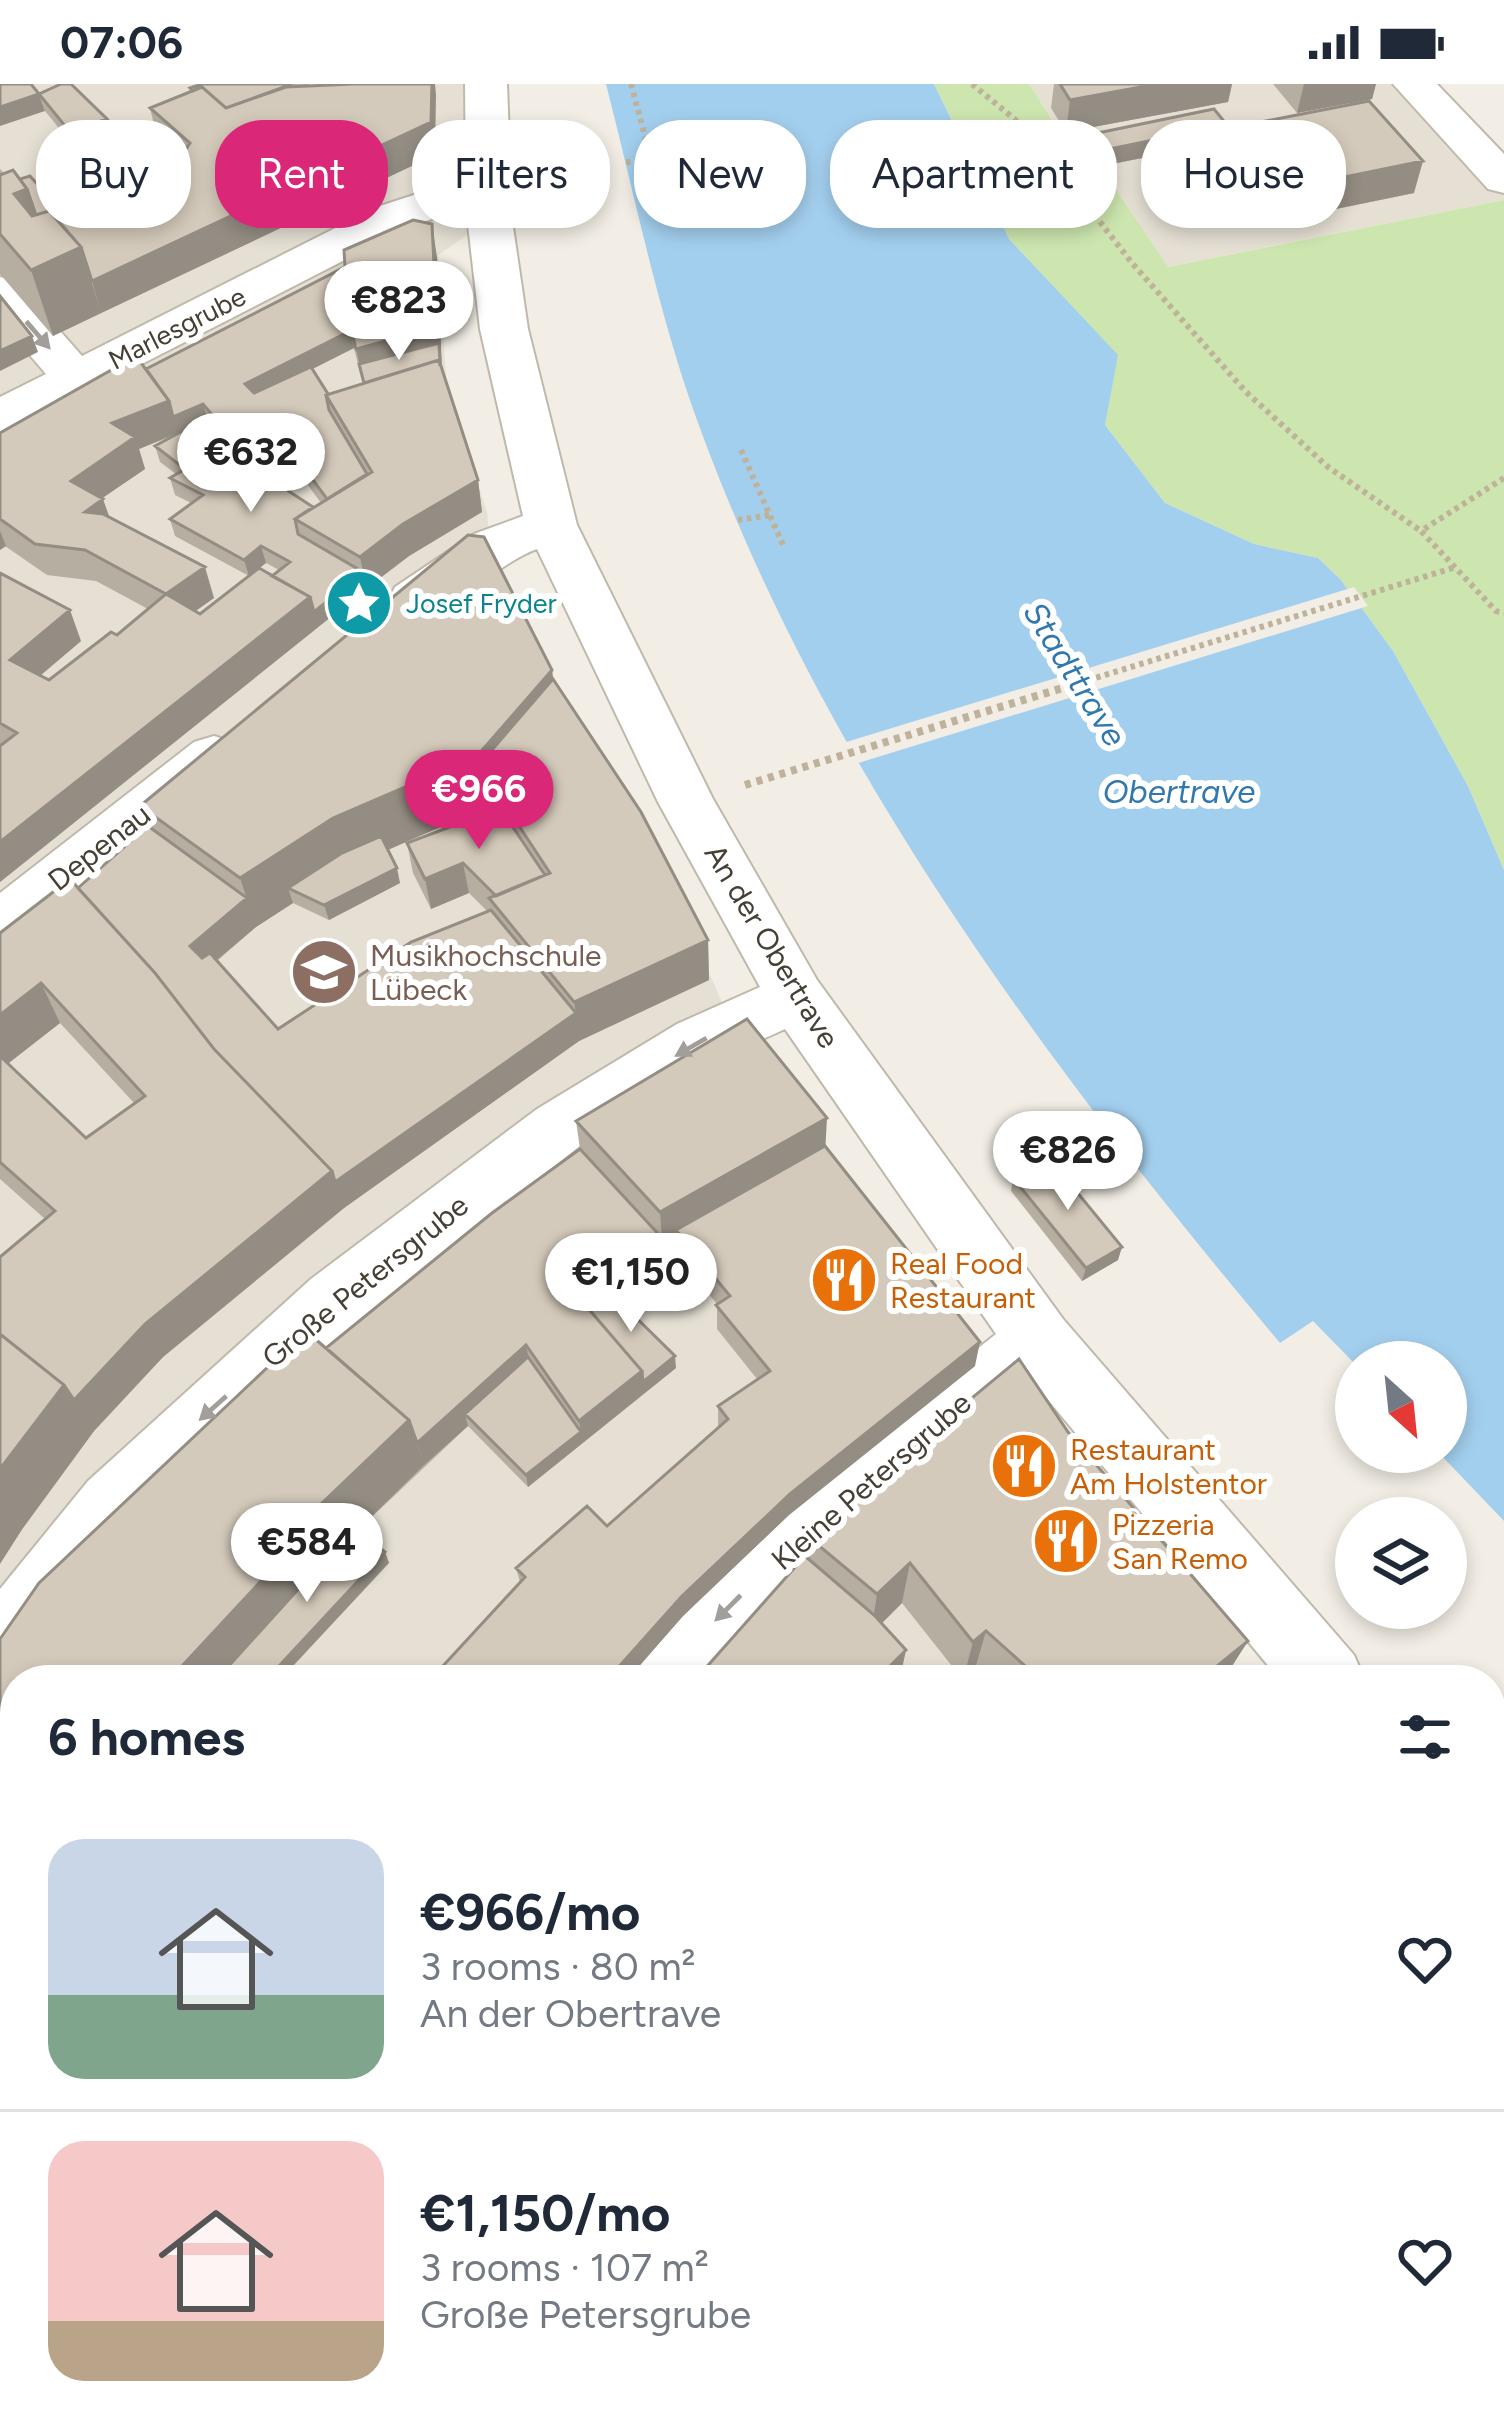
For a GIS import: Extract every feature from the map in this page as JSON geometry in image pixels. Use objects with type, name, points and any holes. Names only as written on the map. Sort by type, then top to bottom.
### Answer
[{"type":"street","name":"An der Obertrave","points":[[486,84],[487,120]]},
{"type":"street","points":[[1414,84],[1485,134],[1504,180]]},
{"type":"street","name":"Marlesgrube","points":[[0,417],[412,211]]},
{"type":"street","name":"An der Obertrave","points":[[493,228],[505,329],[551,524],[686,802],[796,997],[1039,1340],[1289,1665]]},
{"type":"street","points":[[0,291],[76,380]]},
{"type":"street","points":[[382,626],[492,546],[551,524]]},
{"type":"street","name":"Depenau","points":[[0,925],[251,727]]},
{"type":"street","name":"Große Petersgrube","points":[[0,1646],[113,1504],[334,1300],[560,1127],[699,1041],[796,997]]},
{"type":"street","name":"Kleine Petersgrube","points":[[672,1665],[814,1522],[1039,1340]]},
{"type":"path","points":[[631,84],[640,120]]},
{"type":"path","points":[[972,84],[984,99],[1027,129],[1146,281],[1269,419],[1366,500],[1421,531],[1496,611],[1504,613]]},
{"type":"path","points":[[626,162],[634,161]]},
{"type":"path","points":[[203,422],[238,468]]},
{"type":"path","points":[[741,450],[784,545]]},
{"type":"path","points":[[1421,531],[1504,478]]},
{"type":"path","points":[[738,520],[770,515]]},
{"type":"path","points":[[810,766],[1456,567]]},
{"type":"shaded area","points":[[0,84],[486,84],[487,120],[412,120],[412,228],[477,228],[438,255],[447,391],[487,512],[494,588],[646,851],[712,979],[751,1073],[1058,1475],[1223,1665],[0,1665]]},
{"type":"shaded area","points":[[1029,84],[1414,84],[1504,180],[1504,200],[1167,267],[1141,228],[1346,228],[1346,120],[1141,120],[1141,228],[1117,192],[1117,120],[1053,120]]},
{"type":"green space","points":[[934,84],[1029,84],[1052,120],[951,120]]},
{"type":"green space","points":[[1117,191],[1168,267],[1504,200],[1504,870],[1468,786],[1393,651],[1341,580],[1318,558],[1254,544],[1165,503],[1105,425],[1117,355],[1004,228],[1117,228]]},
{"type":"water","name":"Obertrave","points":[[606,84],[934,84],[951,120],[830,120],[830,228],[1004,228],[1118,355],[1105,425],[1165,503],[1254,544],[1318,558],[1341,580],[1393,651],[1468,786],[1504,870],[1504,1521],[1458,1473],[1467,1473],[1467,1341],[1335,1344],[1313,1321],[1280,1343],[1106,1128],[1023,1016],[871,784],[804,663],[744,538],[693,409],[642,228],[806,228],[806,120],[634,120],[634,196]]},
{"type":"pier","points":[[1354,587],[1368,606],[855,764],[843,743]]},
{"type":"building","points":[[0,84],[31,84],[39,94],[0,107]]},
{"type":"building","points":[[71,84],[107,119],[60,120],[39,94]]},
{"type":"building","points":[[202,84],[292,84],[226,108],[202,87],[190,88]]},
{"type":"building","points":[[432,84],[431,120],[412,120],[412,131],[388,142],[388,120],[215,120],[215,223],[92,281],[81,247],[64,228],[191,228],[191,120],[164,120],[150,108],[202,87],[226,108],[286,87]]},
{"type":"building","points":[[1060,84],[1157,84],[1070,100]]},
{"type":"building","points":[[1369,101],[1423,161],[1346,177],[1346,120],[1271,120]]},
{"type":"building","points":[[1214,109],[1223,120],[1161,120]]},
{"type":"building","points":[[1141,124],[1141,143],[1117,148],[1117,129]]},
{"type":"building","points":[[13,170],[27,189],[14,194],[32,216],[36,215],[36,228],[64,228],[81,247],[31,270],[0,234],[0,175]]},
{"type":"building","points":[[30,176],[36,183],[36,215],[27,189],[20,179]]},
{"type":"building","points":[[412,220],[412,228],[432,228],[437,327],[356,349],[348,316],[344,250]]},
{"type":"building","points":[[345,267],[350,331],[245,384],[254,393],[311,367],[328,394],[329,410],[367,474],[327,499],[279,434],[242,450],[203,404],[173,417],[169,401],[146,369]]},
{"type":"building","points":[[0,296],[32,336],[0,351]]},
{"type":"building","points":[[439,343],[440,366],[439,360],[364,383],[359,364]]},
{"type":"building","points":[[136,356],[169,401],[112,423],[135,437],[71,481],[103,499],[85,512],[103,514],[205,567],[166,594],[85,550],[35,544],[0,519],[0,433]]},
{"type":"building","points":[[439,360],[478,480],[403,524],[360,557],[295,519],[372,472],[326,395]]},
{"type":"building","points":[[197,423],[221,447],[313,507],[295,519],[298,534],[363,572],[314,612],[310,597],[272,576],[290,562],[261,546],[244,560],[170,519],[203,495],[170,478],[185,469],[155,446]]},
{"type":"building","points":[[468,535],[484,537],[552,670],[477,756],[333,818],[240,878],[140,806]]},
{"type":"building","points":[[259,568],[310,597],[0,842],[0,746],[17,733],[0,723],[0,573],[70,610],[10,660],[49,680],[111,632],[117,635],[166,594],[200,614]]},
{"type":"building","points":[[553,679],[641,812],[708,940],[574,1002],[489,898],[550,873],[479,765]]},
{"type":"building","points":[[500,808],[545,875],[496,896],[463,863],[425,879],[407,843]]},
{"type":"building","points":[[148,826],[247,898],[190,946],[202,958],[210,953],[278,1029],[411,942],[491,910],[576,1013],[335,1182],[332,1171],[214,1049],[155,973],[78,888]]},
{"type":"building","points":[[381,836],[397,868],[324,905],[288,888],[342,853]]},
{"type":"building","points":[[70,879],[155,973],[214,1049],[332,1171],[145,1324],[74,1400],[64,1385],[0,1334],[0,1257],[55,1211],[0,1162],[0,1056],[86,1138],[145,1096],[41,983],[0,1015],[0,933]]},
{"type":"building","points":[[747,1019],[827,1118],[660,1212],[576,1121]]},
{"type":"building","points":[[825,1146],[980,1342],[790,1494],[682,1596],[620,1665],[444,1665],[525,1577],[516,1568],[587,1506],[607,1526],[728,1419],[718,1406],[770,1371],[716,1305],[730,1296],[676,1230]]},
{"type":"building","points":[[580,1149],[662,1238],[580,1299],[642,1371],[579,1421],[526,1345],[417,1443],[409,1420],[326,1348],[492,1213]]},
{"type":"building","points":[[1049,1158],[1122,1247],[1086,1268],[1013,1178]]},
{"type":"building","points":[[609,1291],[675,1356],[643,1382],[642,1371],[587,1307]]},
{"type":"building","points":[[306,1331],[409,1420],[277,1546],[287,1553],[183,1665],[0,1665],[0,1639],[39,1583]]},
{"type":"building","points":[[0,1334],[64,1385],[0,1469]]},
{"type":"building","points":[[528,1357],[581,1432],[526,1475],[465,1414]]},
{"type":"building","points":[[1019,1359],[1068,1432],[1248,1641],[1218,1665],[1024,1665],[986,1631],[973,1642],[910,1563],[877,1594],[806,1535]]},
{"type":"building","points":[[349,1524],[385,1552],[280,1665],[230,1665],[303,1584],[298,1573]]},
{"type":"building","points":[[805,1556],[874,1615],[906,1650],[891,1665],[708,1665]]},
{"type":"place","name":"Josef Fryder","points":[[359,603]]},
{"type":"place","name":"Musikhochschule Lübeck","points":[[324,972]]},
{"type":"place","name":"Real Food Restaurant","points":[[844,1280]]},
{"type":"place","name":"Restaurant Am Holstentor","points":[[1024,1466]]},
{"type":"place","name":"Pizzeria San Remo","points":[[1066,1541]]},
{"type":"water label","name":"Stadttrave","points":[[1075,674]]}]
